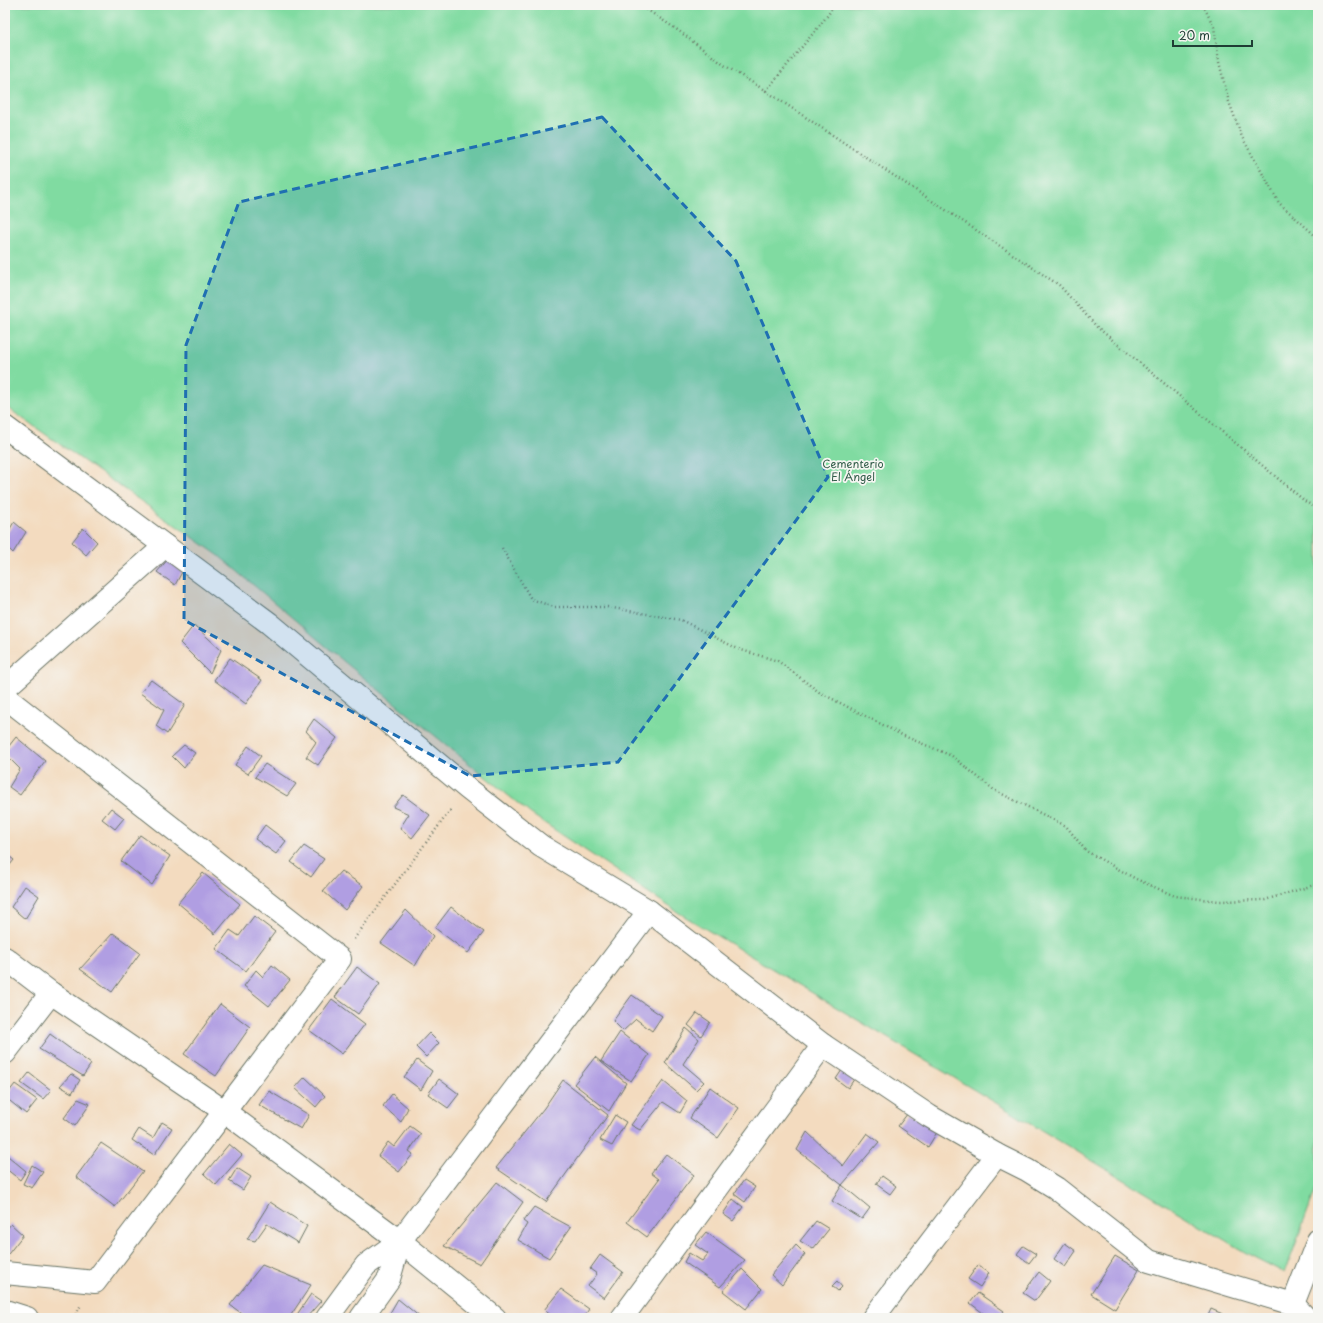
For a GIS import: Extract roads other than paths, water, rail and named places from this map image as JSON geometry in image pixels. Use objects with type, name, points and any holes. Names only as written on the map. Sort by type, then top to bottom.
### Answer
[{"type":"street","points":[[5,427],[269,623],[467,788],[541,846],[649,911],[823,1045],[929,1116],[997,1155],[1027,1170],[1056,1188],[1149,1261],[1300,1311],[1318,1240]]},
{"type":"street","points":[[5,688],[165,546]]},
{"type":"street","points":[[5,697],[340,958],[95,1282],[5,1273]]},
{"type":"street","points":[[326,1318],[366,1265],[400,1241],[649,911]]},
{"type":"street","points":[[5,958],[51,992],[224,1111],[400,1241],[495,1318]]},
{"type":"street","points":[[5,1053],[51,992]]},
{"type":"street","points":[[622,1318],[823,1045]]},
{"type":"street","points":[[873,1318],[997,1155]]},
{"type":"street","points":[[361,1318],[389,1279],[400,1241]]},
{"type":"street","points":[[5,1311],[27,1318]]},
{"type":"park label","name":"Cementerio El Ángel","points":[[853,470]]}]
